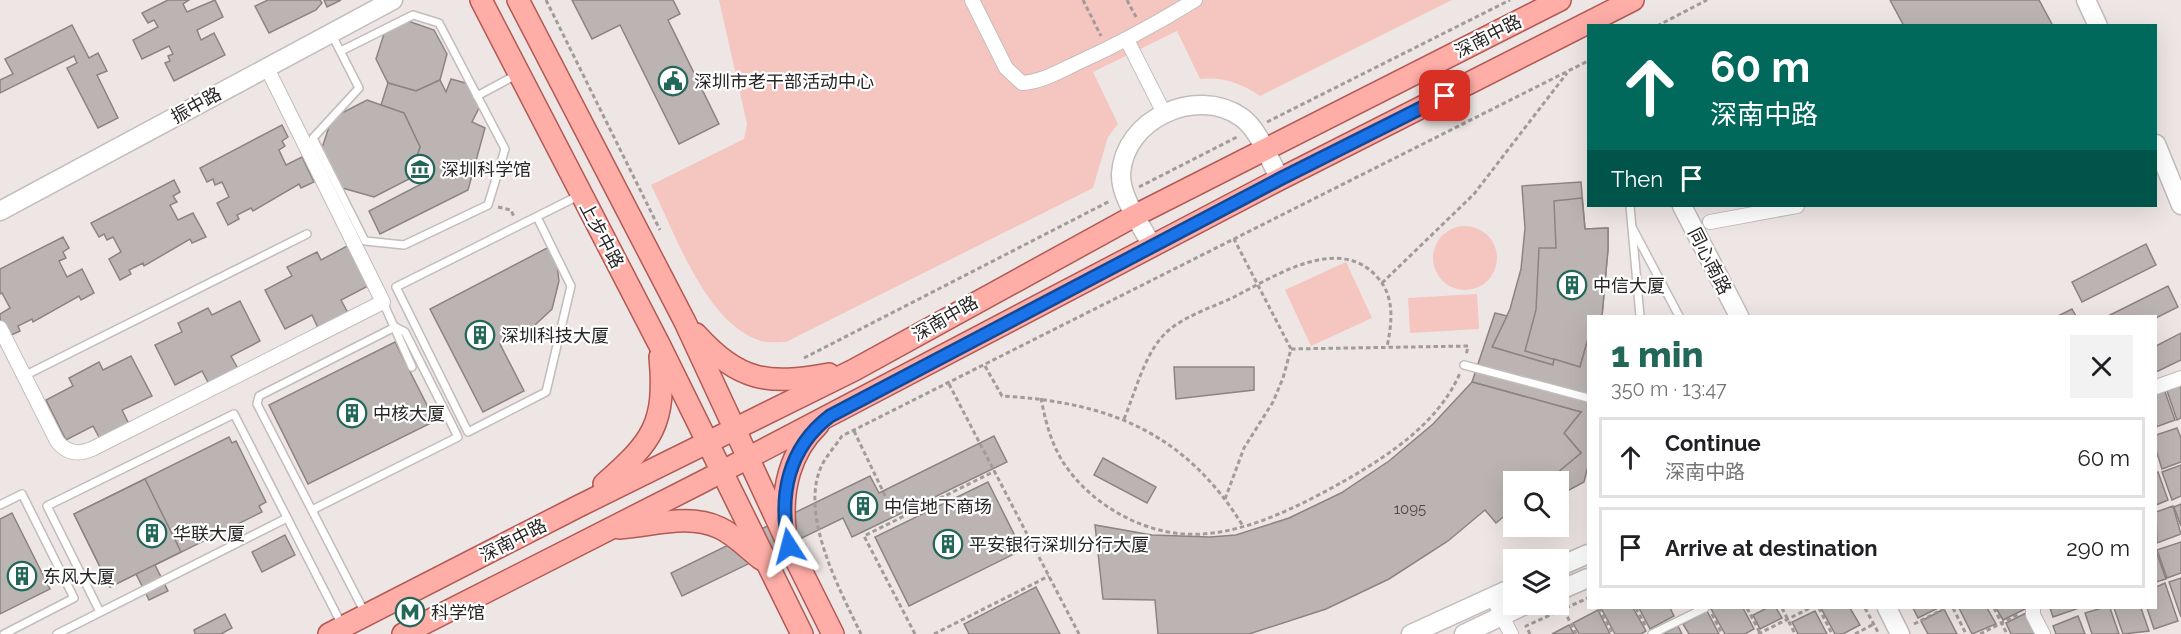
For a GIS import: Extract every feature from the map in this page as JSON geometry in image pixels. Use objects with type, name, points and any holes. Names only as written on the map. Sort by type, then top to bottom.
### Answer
[{"type":"main road","name":"上步中路","points":[[481,0],[659,344],[802,634]]},
{"type":"main road","name":"上步中路","points":[[518,0],[685,322],[747,458],[833,634]]},
{"type":"main road","name":"深南中路","points":[[336,631],[579,506],[854,370],[1136,215],[1560,0]]},
{"type":"main road","name":"深南中路","points":[[1590,24],[1633,0]]},
{"type":"main road","name":"深南中路","points":[[403,634],[836,412],[1280,179],[1587,26]]},
{"type":"main road","points":[[685,322],[727,365],[746,374],[762,378],[803,379],[854,370]]},
{"type":"main road","points":[[579,506],[628,464],[652,435],[662,390],[659,344]]},
{"type":"main road","points":[[789,546],[784,502],[793,462],[811,432],[836,412]]},
{"type":"main road","points":[[606,529],[677,520],[705,522],[721,528],[768,565]]},
{"type":"street","name":"振中路","points":[[0,211],[72,175],[266,66],[393,0]]},
{"type":"street","points":[[972,0],[1006,68],[1022,83],[1043,79],[1108,50],[1195,0]]},
{"type":"street","points":[[2086,0],[2097,24]]},
{"type":"street","points":[[1127,40],[1164,113]]},
{"type":"street","points":[[0,328],[60,445],[74,453],[86,452],[383,302],[266,66]]},
{"type":"street","points":[[1152,246],[1122,183],[1124,161],[1136,136],[1164,113],[1187,105],[1228,110],[1248,123],[1280,179]]},
{"type":"street","points":[[2157,146],[2181,205]]},
{"type":"street","name":"同心南路","points":[[1683,207],[1737,315]]},
{"type":"street","points":[[1710,222],[1792,207]]},
{"type":"street","points":[[2157,387],[2181,378]]},
{"type":"street","points":[[1569,562],[1587,554]]},
{"type":"street","points":[[1569,586],[1587,578]]},
{"type":"street","points":[[1411,634],[1503,592]]},
{"type":"street","points":[[1492,596],[1511,634]]},
{"type":"street","points":[[1888,609],[1906,629]]},
{"type":"street","points":[[2027,610],[2033,615],[2043,634]]},
{"type":"street","points":[[1464,634],[1502,616]]},
{"type":"lane","points":[[330,32],[359,88],[313,138],[365,241],[404,245],[488,205],[505,149],[439,23],[413,15],[340,51]]},
{"type":"lane","points":[[477,96],[518,74]]},
{"type":"lane","points":[[537,216],[571,286],[546,392],[468,432],[396,287],[537,216],[581,195]]},
{"type":"lane","points":[[1630,207],[1640,315]]},
{"type":"lane","points":[[1632,227],[1678,315]]},
{"type":"lane","points":[[24,376],[307,234]]},
{"type":"lane","points":[[383,302],[412,367]]},
{"type":"lane","points":[[366,615],[257,404],[259,396],[395,327]]},
{"type":"lane","points":[[312,510],[458,437],[405,332],[395,327]]},
{"type":"lane","points":[[1464,365],[1587,398]]},
{"type":"lane","points":[[100,612],[47,506],[234,414],[287,518],[336,631]]},
{"type":"lane","points":[[293,466],[312,510]]},
{"type":"lane","points":[[0,505],[22,494],[74,598],[4,634]]},
{"type":"lane","points":[[57,634],[287,518]]},
{"type":"lane","points":[[1651,634],[1705,609]]},
{"type":"path","points":[[546,0],[664,239]]},
{"type":"path","points":[[1083,0],[1108,50]]},
{"type":"path","points":[[1263,124],[1510,0]]},
{"type":"path","points":[[1660,24],[1707,0]]},
{"type":"path","points":[[861,634],[819,535],[816,492],[822,464],[842,436],[1587,62]]},
{"type":"path","points":[[1383,283],[1474,194],[1568,71]]},
{"type":"path","points":[[1518,91],[1520,96]]},
{"type":"path","points":[[1136,188],[1242,135]]},
{"type":"path","points":[[803,358],[1114,199]]},
{"type":"path","points":[[488,205],[511,210],[519,226]]},
{"type":"path","points":[[1226,499],[1244,448],[1273,402],[1291,349],[1234,239]]},
{"type":"path","points":[[1124,419],[1151,354],[1168,330],[1295,267],[1345,257],[1370,268],[1386,287],[1393,320],[1387,347]]},
{"type":"path","points":[[1041,398],[1045,419],[1061,460],[1074,478],[1093,497],[1118,513],[1172,532],[1202,534],[1243,526],[1321,494],[1367,468],[1412,436],[1444,403],[1464,365],[1468,346],[1291,349]]},
{"type":"path","points":[[985,366],[1002,396],[1041,398],[1098,409],[1124,419],[1155,436],[1188,459],[1213,482],[1243,526]]},
{"type":"path","points":[[949,384],[1079,634]]},
{"type":"path","points":[[854,431],[892,510]]},
{"type":"path","points":[[915,634],[864,536],[995,471]]},
{"type":"path","points":[[934,634],[1049,576]]},
{"type":"path","points":[[1569,608],[1587,598]]},
{"type":"path","points":[[1600,609],[1613,634]]},
{"type":"path","points":[[1637,609],[1651,634]]},
{"type":"path","points":[[1708,609],[1722,634]]},
{"type":"path","points":[[1747,609],[1759,634],[1808,609]]},
{"type":"path","points":[[1783,609],[1795,634]]},
{"type":"path","points":[[1820,609],[1832,634]]},
{"type":"path","points":[[1866,609],[1879,634]]},
{"type":"path","points":[[1906,629],[1944,609]]},
{"type":"path","points":[[1954,609],[1966,634]]},
{"type":"path","points":[[1995,609],[2007,634]]},
{"type":"path","points":[[1980,634],[2027,610]]},
{"type":"path","points":[[1530,634],[1526,627],[1553,615]]},
{"type":"path","points":[[1566,615],[1576,634]]},
{"type":"path","points":[[1855,634],[1874,624]]},
{"type":"shaded area","points":[[719,0],[1452,0],[1260,96],[1232,82],[1200,79],[1177,31],[1093,72],[1118,124],[1108,137],[1093,188],[786,342],[765,342],[739,330],[722,315],[707,295],[681,250],[651,185],[744,139],[747,124]]},
{"type":"shaded area","points":[[1465,226],[1483,232],[1491,240],[1497,258],[1491,276],[1483,284],[1465,290],[1447,284],[1439,276],[1433,258],[1439,240],[1447,232]]},
{"type":"shaded area","points":[[1346,262],[1372,318],[1311,346],[1285,290]]},
{"type":"shaded area","points":[[1477,294],[1479,329],[1410,333],[1408,298]]},
{"type":"building","points":[[168,0],[189,0],[183,4],[187,12],[215,0],[223,17],[197,30],[201,40],[214,33],[225,55],[174,81],[165,63],[170,61],[168,56],[173,54],[169,46],[142,59],[133,40],[158,27],[154,20],[148,23],[142,13]]},
{"type":"building","points":[[268,0],[320,0],[322,3],[316,10],[269,33],[255,6]]},
{"type":"building","points":[[324,0],[341,0],[327,7]]},
{"type":"building","name":"深圳市老干部活动中心","points":[[572,0],[673,0],[680,14],[668,20],[719,124],[679,144],[620,25],[592,39]]},
{"type":"building","points":[[1890,0],[2039,0],[2052,24],[1903,24]]},
{"type":"building","points":[[408,21],[434,30],[447,54],[440,80],[416,91],[388,83],[376,59],[384,34]]},
{"type":"building","points":[[72,25],[89,58],[98,53],[107,71],[97,75],[118,118],[98,128],[67,68],[77,63],[74,56],[0,93],[0,80],[13,74],[5,59]]},
{"type":"building","points":[[451,79],[469,84],[480,106],[472,122],[485,128],[468,190],[380,234],[369,211],[431,179],[433,171],[414,165],[420,147],[404,113],[381,105],[388,83],[416,91],[440,80],[446,92]]},
{"type":"building","points":[[367,100],[404,113],[420,147],[409,179],[374,197],[339,187],[321,151],[332,118]]},
{"type":"building","points":[[282,125],[288,137],[282,141],[285,146],[279,150],[286,165],[302,157],[314,182],[301,188],[299,184],[253,211],[251,208],[237,215],[239,219],[228,225],[217,203],[229,197],[222,182],[215,185],[213,179],[207,182],[200,168]]},
{"type":"building","points":[[174,180],[180,192],[173,196],[177,202],[170,205],[178,220],[193,213],[206,237],[192,243],[190,239],[144,266],[143,263],[129,270],[131,274],[120,280],[109,259],[121,252],[113,237],[107,240],[104,234],[99,237],[91,223]]},
{"type":"building","name":"中信大厦","points":[[1581,182],[1585,229],[1608,228],[1602,315],[1587,315],[1587,342],[1580,367],[1554,359],[1553,365],[1492,347],[1510,309],[1521,269],[1525,228],[1522,186]]},
{"type":"building","name":"中信大厦","points":[[1582,198],[1585,229],[1608,228],[1602,315],[1587,315],[1587,342],[1580,367],[1525,351],[1536,310],[1539,248],[1556,248],[1554,201]]},
{"type":"building","points":[[63,237],[69,248],[63,252],[66,258],[59,261],[67,277],[82,269],[94,293],[81,300],[79,296],[33,322],[32,319],[18,326],[20,331],[9,336],[0,319],[0,314],[10,308],[2,293],[0,294],[0,269]]},
{"type":"building","points":[[2146,244],[2156,265],[2082,302],[2072,282]]},
{"type":"building","points":[[349,245],[370,285],[341,300],[348,313],[318,328],[312,315],[285,329],[265,290],[292,276],[287,267],[317,252],[321,260]]},
{"type":"building","name":"深圳科技大厦","points":[[549,247],[557,265],[559,281],[552,309],[534,326],[500,344],[524,391],[483,412],[430,309]]},
{"type":"building","points":[[2168,286],[2178,307],[2157,318],[2157,315],[2110,315]]},
{"type":"building","points":[[240,301],[260,341],[231,356],[238,369],[209,384],[202,371],[175,385],[155,345],[182,332],[178,323],[208,308],[212,315]]},
{"type":"building","points":[[2072,309],[2075,315],[2060,315]]},
{"type":"building","points":[[1495,313],[1507,316],[1492,347],[1553,365],[1554,359],[1580,367],[1587,342],[1587,470],[1584,482],[1569,490],[1569,471],[1559,471],[1581,453],[1564,433],[1581,412],[1472,382]]},
{"type":"building","points":[[2181,333],[2181,360],[2157,372],[2157,345]]},
{"type":"building","name":"中核大厦","points":[[395,342],[435,421],[308,484],[269,405]]},
{"type":"building","points":[[131,356],[152,396],[122,410],[129,424],[100,439],[93,426],[66,440],[46,400],[73,386],[69,378],[99,362],[103,370]]},
{"type":"building","points":[[1174,367],[1254,367],[1254,390],[1176,399]]},
{"type":"building","points":[[1472,382],[1581,412],[1564,433],[1581,453],[1559,471],[1503,471],[1503,517],[1496,523],[1485,510],[1448,541],[1389,579],[1326,609],[1249,634],[1158,634],[1155,600],[1103,599],[1095,525],[1152,535],[1210,537],[1236,535],[1289,518],[1341,493],[1389,461],[1433,424]]},
{"type":"building","points":[[2181,383],[2181,418],[2177,420],[2166,388]]},
{"type":"building","points":[[2164,389],[2175,420],[2157,427],[2157,392]]},
{"type":"building","points":[[2177,428],[2181,438],[2181,462],[2162,469],[2157,453],[2157,435]]},
{"type":"building","name":"中信地下商场","points":[[994,436],[1007,462],[852,537],[843,518],[682,596],[671,573],[870,476],[879,493]]},
{"type":"building","name":"华联大厦","points":[[229,437],[232,443],[236,441],[266,502],[259,506],[262,512],[155,565],[168,591],[149,600],[136,574],[110,587],[74,514]]},
{"type":"building","points":[[1103,458],[1156,487],[1147,503],[1094,475]]},
{"type":"building","points":[[2181,465],[2181,496],[2172,500],[2162,472]]},
{"type":"building","points":[[2157,472],[2168,500],[2157,505]]},
{"type":"building","points":[[145,479],[181,552],[110,587],[74,514]]},
{"type":"building","name":"平安银行深圳分行大厦","points":[[988,482],[1022,550],[909,606],[875,537]]},
{"type":"building","points":[[2181,504],[2181,526],[2174,507]]},
{"type":"building","points":[[2173,506],[2181,534],[2157,543],[2157,512]]},
{"type":"building","name":"东风大厦","points":[[12,513],[50,589],[0,614],[0,519]]},
{"type":"building","points":[[285,535],[295,555],[262,572],[252,552]]},
{"type":"building","points":[[2181,542],[2181,573],[2167,578],[2157,550]]},
{"type":"building","points":[[2157,554],[2166,579],[2157,582]]},
{"type":"building","points":[[2181,578],[2181,617],[2169,582]]},
{"type":"building","points":[[2165,583],[2178,621],[2154,629],[2147,609],[2157,609],[2157,587]]},
{"type":"building","points":[[1036,587],[1060,634],[969,634],[964,624]]},
{"type":"building","points":[[1602,609],[1634,609],[1646,631],[1641,634],[1615,634]]},
{"type":"building","points":[[1640,609],[1670,609],[1674,616],[1650,629]]},
{"type":"building","points":[[1711,609],[1744,609],[1754,629],[1745,634],[1725,634]]},
{"type":"building","points":[[1765,609],[1777,609],[1782,618],[1760,629],[1753,615]]},
{"type":"building","points":[[1822,609],[1851,609],[1860,625],[1843,634],[1835,634]]},
{"type":"building","points":[[1914,609],[1936,609],[1918,618]]},
{"type":"building","points":[[1944,609],[1957,634],[1928,634],[1921,621]]},
{"type":"building","points":[[1960,609],[1988,609],[1996,624],[1972,634]]},
{"type":"building","points":[[1997,609],[2025,609],[2003,620]]},
{"type":"building","points":[[2050,609],[2076,609],[2053,617]]},
{"type":"building","points":[[2099,609],[2110,609],[2119,634],[2092,634],[2085,613]]},
{"type":"building","points":[[2114,609],[2141,609],[2149,631],[2123,634]]},
{"type":"building","points":[[1598,610],[1610,634],[1579,634],[1573,623]]},
{"type":"building","points":[[1707,611],[1719,634],[1689,634],[1683,624]]},
{"type":"building","points":[[1815,611],[1827,634],[1798,634],[1792,622]]},
{"type":"building","points":[[2030,611],[2042,634],[2011,634],[2006,623]]},
{"type":"building","points":[[225,614],[232,628],[221,634],[195,634],[194,630]]},
{"type":"building","points":[[2078,616],[2085,634],[2056,634],[2053,626]]},
{"type":"building","points":[[1569,625],[1574,634],[1552,634]]},
{"type":"building","points":[[1678,626],[1682,634],[1663,634]]},
{"type":"place","name":"深圳市老干部活动中心","points":[[673,81]]},
{"type":"place","name":"深圳科学馆","points":[[420,169]]},
{"type":"place","name":"中信大厦","points":[[1572,285]]},
{"type":"place","name":"深圳科技大厦","points":[[480,335]]},
{"type":"place","name":"中核大厦","points":[[352,413]]},
{"type":"place","name":"中信地下商场","points":[[863,506]]},
{"type":"place","name":"华联大厦","points":[[152,533]]},
{"type":"place","name":"平安银行深圳分行大厦","points":[[948,544]]},
{"type":"place","name":"东风大厦","points":[[22,576]]},
{"type":"place","name":"科学馆","points":[[410,612]]},
{"type":"route","points":[[789,546],[784,518],[788,476],[798,450],[818,424],[836,412],[1134,255],[1445,96]]}]
